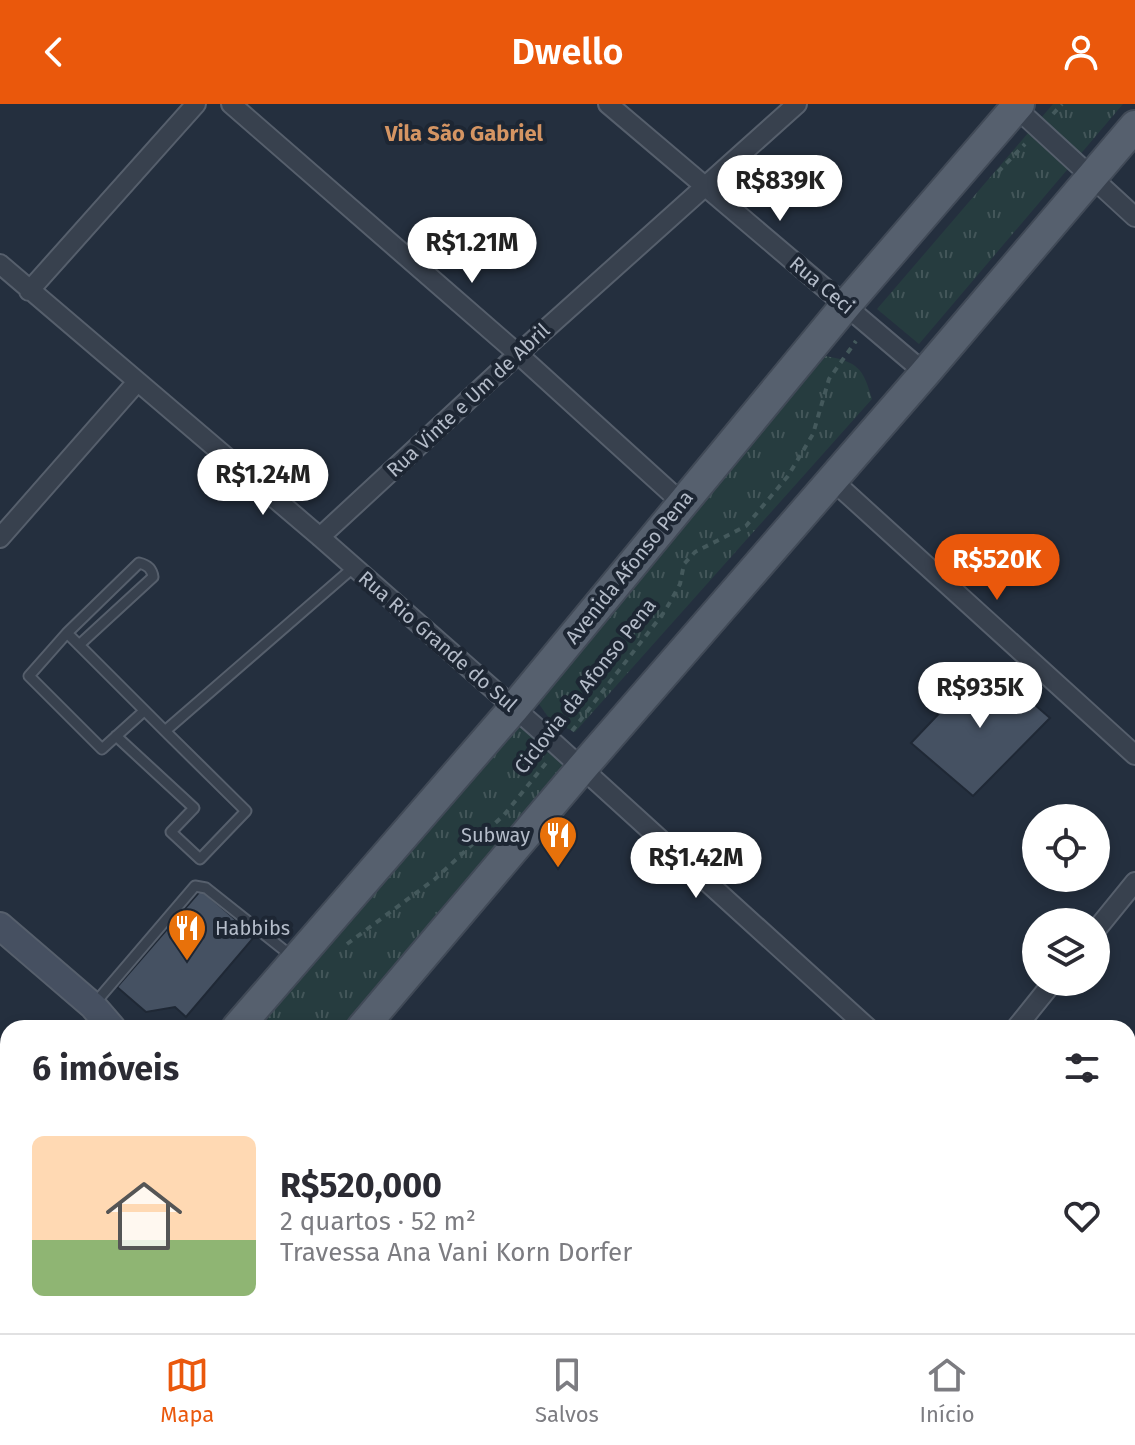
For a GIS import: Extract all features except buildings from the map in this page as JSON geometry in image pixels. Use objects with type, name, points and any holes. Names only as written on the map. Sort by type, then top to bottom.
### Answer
[{"type":"main road","name":"Avenida Afonso Pena","points":[[244,1020],[514,708],[681,502],[1016,105]]},
{"type":"main road","points":[[369,1020],[1135,126]]},
{"type":"street","points":[[29,291],[196,104]]},
{"type":"street","points":[[231,104],[518,354],[681,502]]},
{"type":"street","name":"Rua Ceci","points":[[608,104],[925,373]]},
{"type":"street","name":"Rua Vinte e Um de Abril","points":[[320,537],[518,354],[797,104]]},
{"type":"street","points":[[1016,105],[1090,178],[1135,217]]},
{"type":"street","name":"Rua Rio Grande do Sul","points":[[0,264],[320,537],[559,747],[859,1020]]},
{"type":"street","points":[[0,538],[137,382]]},
{"type":"street","points":[[831,479],[1135,755]]},
{"type":"street","points":[[1110,913],[1135,882]]},
{"type":"street","points":[[0,926],[105,1020]]},
{"type":"street","points":[[1022,1020],[1042,996]]},
{"type":"lane","points":[[79,645],[153,577],[145,564],[139,563],[67,633],[29,676],[102,749],[144,711]]},
{"type":"lane","points":[[165,731],[354,567]]},
{"type":"lane","points":[[67,633],[246,811],[200,859],[171,832],[194,808],[116,736]]},
{"type":"lane","points":[[93,1006],[195,886],[206,888],[297,961]]},
{"type":"path","points":[[996,175],[1062,104]]},
{"type":"path","name":"Ciclovia da Afonso Pena","points":[[342,948],[435,879],[504,815],[665,611],[680,584],[684,564],[695,552],[746,526],[788,476],[813,434],[829,379],[869,325]]},
{"type":"green space","points":[[1053,104],[1123,104],[919,344],[877,309]]},
{"type":"green space","points":[[826,356],[858,368],[872,399],[575,732],[551,721],[534,697]]},
{"type":"green space","points":[[514,708],[582,768],[369,1020],[244,1020]]},
{"type":"place","name":"Subway","points":[[558,869]]},
{"type":"place","name":"Habbibs","points":[[187,962]]},
{"type":"district","name":"Vila São Gabriel","points":[[464,133]]}]
